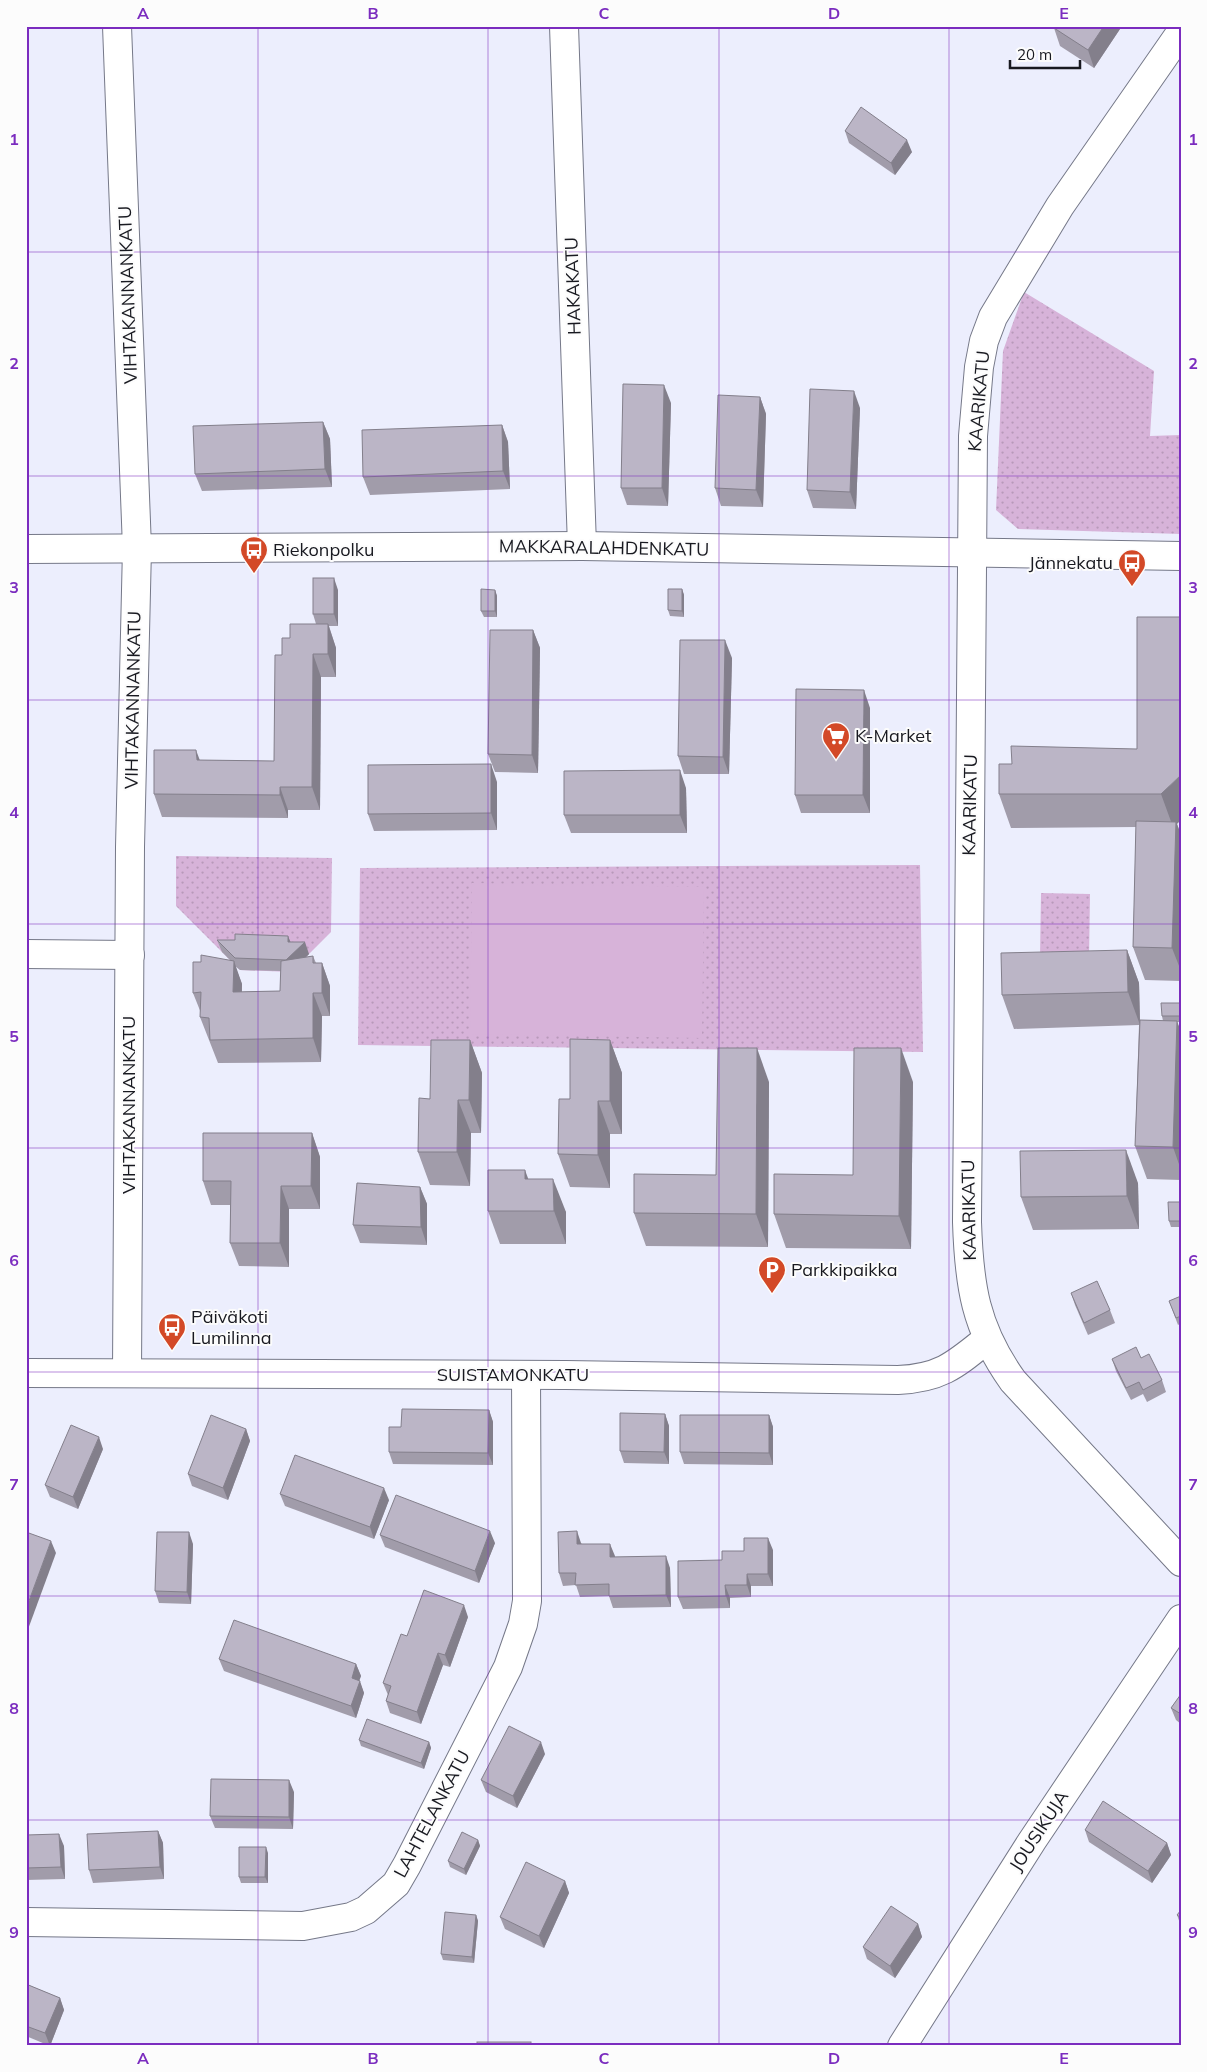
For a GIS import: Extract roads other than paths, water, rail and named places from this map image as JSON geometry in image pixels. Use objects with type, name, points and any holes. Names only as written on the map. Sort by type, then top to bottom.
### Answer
[{"type":"street","name":"VIHTAKANNANKATU","points":[[117,26],[136,548],[130,955],[127,1373]]},
{"type":"street","name":"HAKAKATU","points":[[564,26],[582,546]]},
{"type":"street","name":"KAARIKATU","points":[[1181,32],[1060,206],[993,317],[984,341],[976,391],[973,436],[967,1222],[969,1261],[975,1304],[987,1339],[1013,1381],[1181,1562]]},
{"type":"street","name":"MAKKARALAHDENKATU","points":[[26,549],[582,546],[1181,556]]},
{"type":"street","points":[[26,954],[130,955]]},
{"type":"street","name":"SUISTAMONKATU","points":[[26,1373],[917,1379],[942,1372],[958,1363],[987,1339]]},
{"type":"street","name":"LAHTELANKATU","points":[[26,1922],[303,1926],[351,1917],[366,1910],[396,1884],[508,1667],[524,1624],[527,1601],[526,1375]]},
{"type":"street","name":"JOUSIKUJA","points":[[902,2046],[1032,1841],[1181,1619]]},
{"type":"place","name":"Riekonpolku","points":[[254,574]]},
{"type":"place","name":"Jännekatu","points":[[1132,587]]},
{"type":"place","name":"K-Market","points":[[836,760]]},
{"type":"place","name":"Parkkipaikka","points":[[772,1294]]},
{"type":"place","name":"Päiväkoti Lumilinna","points":[[172,1351]]}]
